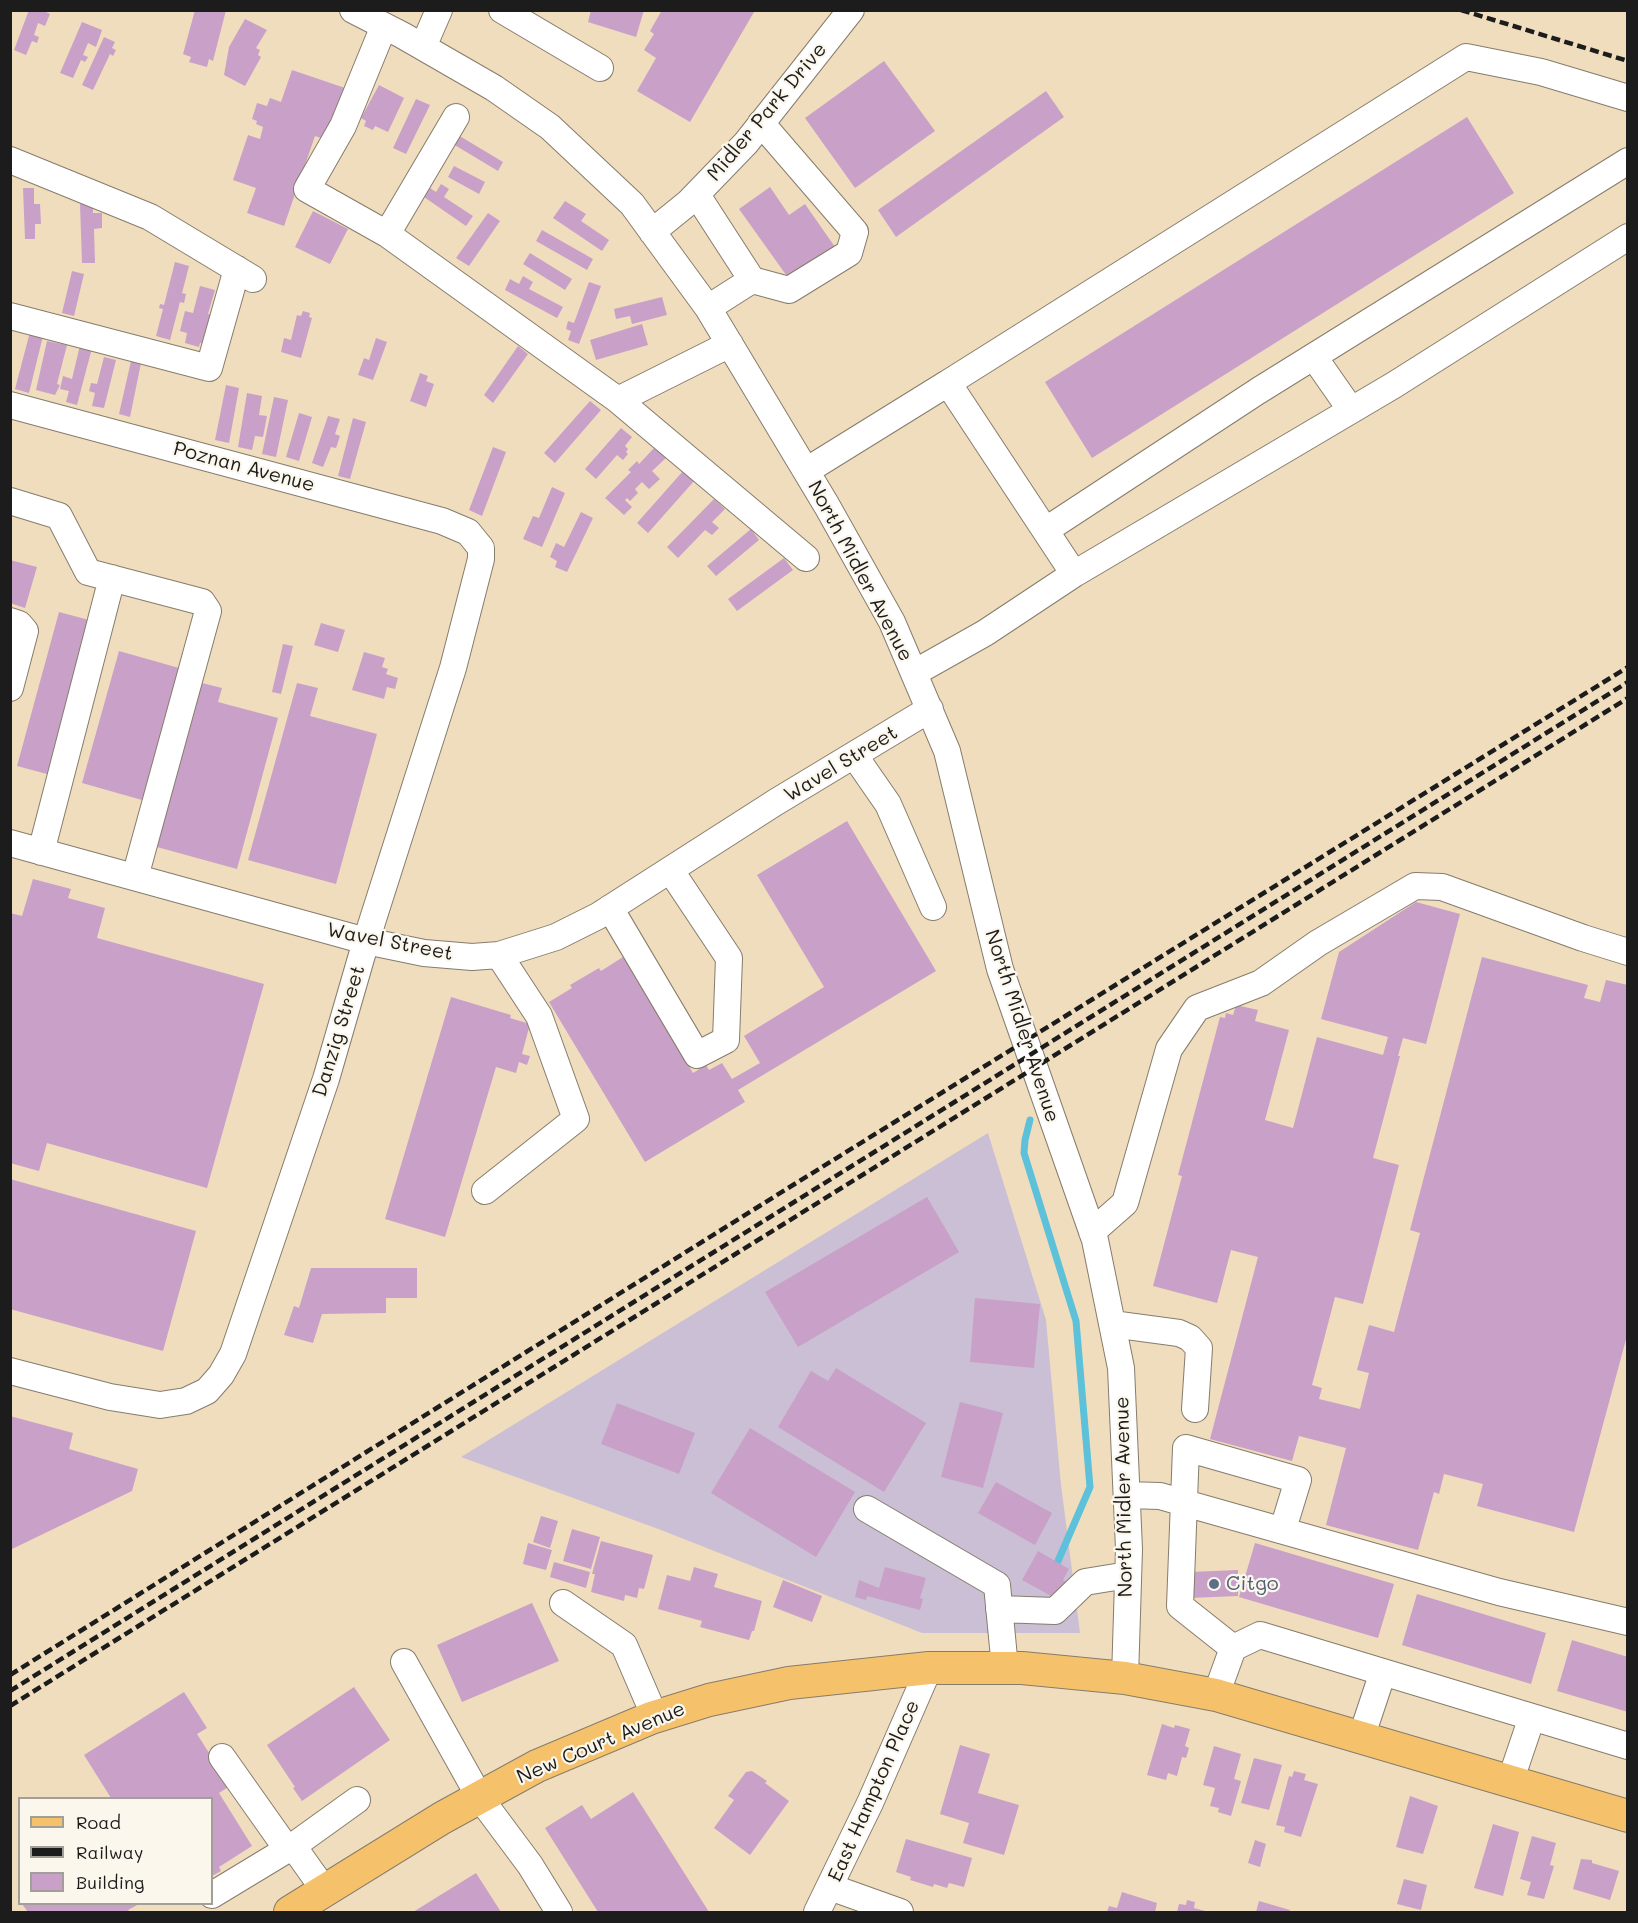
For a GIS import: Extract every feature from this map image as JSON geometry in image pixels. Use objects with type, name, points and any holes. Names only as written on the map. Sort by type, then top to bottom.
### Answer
[{"type":"main road","name":"New Court Avenue","points":[[291,1912],[442,1818],[537,1766],[655,1717],[709,1700],[789,1683],[928,1668],[1005,1668],[1125,1678]]},
{"type":"main road","points":[[1125,1678],[1216,1695],[1628,1816]]},
{"type":"street","name":"North Midler Avenue","points":[[353,10],[494,88],[550,127],[632,204],[708,308],[806,471],[892,622],[947,751],[1000,969],[1092,1232],[1121,1368],[1128,1575],[1125,1678]]},
{"type":"street","points":[[423,47],[439,10]]},
{"type":"street","points":[[502,10],[600,68]]},
{"type":"street","name":"Midler Park Drive","points":[[652,232],[697,195],[746,143],[851,10]]},
{"type":"street","points":[[384,26],[343,126],[307,189],[387,234],[618,400],[806,558]]},
{"type":"street","points":[[806,471],[1466,57],[1541,72],[1628,98]]},
{"type":"street","points":[[387,234],[456,117]]},
{"type":"street","points":[[697,195],[752,280],[789,290],[849,253],[855,232],[761,123]]},
{"type":"street","points":[[10,160],[150,217],[245,274],[209,368],[10,316]]},
{"type":"street","points":[[1046,530],[1314,357],[1628,161]]},
{"type":"street","points":[[914,673],[985,633],[1074,574],[1351,410],[1628,237]]},
{"type":"street","points":[[708,308],[752,280]]},
{"type":"street","points":[[618,400],[730,344]]},
{"type":"street","points":[[1314,357],[1351,410]]},
{"type":"street","points":[[948,383],[1074,574]]},
{"type":"street","name":"Poznan Avenue","points":[[10,405],[442,521],[468,532],[474,538]]},
{"type":"street","points":[[10,501],[59,516],[88,572],[202,602],[208,611],[135,877]]},
{"type":"street","name":"Danzig Street","points":[[10,1371],[110,1397],[160,1405],[186,1401],[207,1391],[221,1375],[233,1354],[326,1079],[366,941],[453,668],[481,559],[481,548],[474,538]]},
{"type":"street","points":[[41,852],[112,578]]},
{"type":"street","points":[[10,621],[19,624],[25,631],[10,688]]},
{"type":"street","name":"Wavel Street","points":[[10,843],[366,941],[424,953],[472,957],[500,955],[556,937],[610,908],[776,802],[930,709]]},
{"type":"street","points":[[854,755],[888,804],[933,908]]},
{"type":"street","points":[[610,908],[697,1055],[726,1040],[729,958],[671,871]]},
{"type":"street","points":[[1092,1232],[1125,1203],[1169,1049],[1197,1008],[1261,983],[1318,943],[1415,886],[1442,887],[1628,952]]},
{"type":"street","points":[[485,1191],[576,1119],[539,1016],[500,955]]},
{"type":"street","points":[[1112,1323],[1179,1333],[1190,1338],[1199,1348],[1195,1409]]},
{"type":"street","points":[[1233,1648],[1180,1606],[1186,1448],[1298,1480],[1283,1530]]},
{"type":"street","points":[[1126,1495],[1160,1496],[1498,1592],[1628,1622]]},
{"type":"street","points":[[867,1509],[997,1585],[1005,1668]]},
{"type":"street","points":[[999,1609],[1055,1611],[1085,1582],[1128,1575]]},
{"type":"street","points":[[563,1603],[624,1645],[655,1717]]},
{"type":"street","points":[[1216,1695],[1233,1648],[1260,1635],[1628,1746]]},
{"type":"street","points":[[404,1662],[480,1798],[530,1865],[559,1912]]},
{"type":"street","name":"East Hampton Place","points":[[817,1912],[870,1803],[928,1668]]},
{"type":"street","points":[[1361,1738],[1383,1672]]},
{"type":"street","points":[[1510,1782],[1532,1717]]},
{"type":"street","points":[[222,1757],[325,1891]]},
{"type":"street","points":[[213,1894],[290,1848],[357,1800]]},
{"type":"street","points":[[830,1887],[900,1912]]},
{"type":"shaded area","points":[[988,1133],[1046,1320],[1061,1485],[1080,1633],[922,1633],[661,1530],[461,1457]]},
{"type":"building","points":[[29,10],[42,10],[50,14],[45,26],[38,23],[34,35],[39,37],[37,43],[32,41],[26,55],[14,50]]},
{"type":"building","points":[[195,10],[226,10],[213,61],[209,59],[207,67],[189,62],[191,57],[183,54]]},
{"type":"building","points":[[591,10],[644,10],[636,37],[588,22]]},
{"type":"building","points":[[662,10],[751,10],[754,12],[690,122],[637,91],[656,58],[644,50],[654,34],[650,31]]},
{"type":"building","points":[[245,19],[267,30],[256,48],[260,50],[258,55],[261,57],[245,86],[224,75],[229,47]]},
{"type":"building","points":[[82,22],[102,30],[96,47],[88,43],[83,55],[88,57],[85,62],[81,60],[73,78],[60,73]]},
{"type":"building","points":[[104,37],[115,42],[112,48],[116,50],[113,56],[110,54],[93,90],[82,85]]},
{"type":"building","points":[[884,61],[935,131],[855,188],[805,118]]},
{"type":"building","points":[[292,70],[348,89],[330,141],[315,136],[284,226],[247,213],[256,188],[233,180],[248,135],[260,139],[263,127],[252,119],[257,103],[267,106],[270,98],[281,102]]},
{"type":"building","points":[[379,85],[404,98],[388,132],[375,126],[373,130],[364,126],[366,121],[361,118]]},
{"type":"building","points":[[1046,91],[1064,117],[896,237],[878,210]]},
{"type":"building","points":[[416,99],[430,105],[406,154],[393,148]]},
{"type":"building","points":[[1467,117],[1514,193],[1092,458],[1045,382]]},
{"type":"building","points":[[458,135],[503,162],[498,171],[453,144]]},
{"type":"building","points":[[454,166],[485,182],[479,194],[448,177]]},
{"type":"building","points":[[441,184],[449,189],[444,197],[473,216],[466,226],[424,197],[430,188],[436,192]]},
{"type":"building","points":[[770,187],[789,215],[805,204],[835,247],[789,279],[739,209]]},
{"type":"building","points":[[23,188],[34,188],[34,204],[40,204],[41,224],[35,224],[35,239],[25,239]]},
{"type":"building","points":[[565,201],[586,214],[581,221],[609,240],[602,251],[553,218]]},
{"type":"building","points":[[80,204],[93,204],[93,213],[102,213],[102,228],[94,229],[95,263],[82,263]]},
{"type":"building","points":[[313,211],[348,229],[330,264],[295,247]]},
{"type":"building","points":[[488,213],[500,221],[469,266],[456,258]]},
{"type":"building","points":[[542,230],[593,259],[587,270],[536,241]]},
{"type":"building","points":[[530,253],[572,279],[565,290],[523,264]]},
{"type":"building","points":[[175,262],[189,266],[182,293],[186,294],[184,303],[180,302],[170,340],[156,336],[163,309],[159,308],[160,304],[164,305]]},
{"type":"building","points":[[72,271],[84,274],[74,316],[62,313]]},
{"type":"building","points":[[523,276],[533,282],[529,289],[563,307],[557,318],[505,290],[510,279],[519,284]]},
{"type":"building","points":[[589,282],[601,286],[579,344],[568,340],[571,331],[566,329],[568,321],[574,323]]},
{"type":"building","points":[[200,286],[215,290],[208,314],[211,315],[204,344],[200,343],[199,347],[185,343],[187,333],[180,331],[185,311],[193,313]]},
{"type":"building","points":[[662,297],[667,315],[632,324],[630,316],[616,319],[614,309]]},
{"type":"building","points":[[303,311],[310,313],[309,317],[312,318],[301,358],[281,352],[284,338],[291,340],[297,315],[301,316]]},
{"type":"building","points":[[642,324],[648,345],[596,360],[590,340]]},
{"type":"building","points":[[30,332],[43,336],[29,393],[15,389]]},
{"type":"building","points":[[376,338],[387,342],[373,380],[358,375],[364,358],[369,360]]},
{"type":"building","points":[[47,341],[67,345],[57,384],[60,385],[55,395],[36,390]]},
{"type":"building","points":[[80,345],[92,348],[77,405],[66,402],[69,391],[60,389],[63,376],[72,379]]},
{"type":"building","points":[[518,346],[528,354],[493,403],[484,395]]},
{"type":"building","points":[[104,357],[116,360],[104,408],[92,406],[95,393],[89,391],[91,383],[97,384]]},
{"type":"building","points":[[131,361],[141,363],[130,417],[119,414]]},
{"type":"building","points":[[420,373],[428,376],[426,381],[434,384],[426,407],[410,401]]},
{"type":"building","points":[[226,385],[239,388],[229,443],[215,440]]},
{"type":"building","points":[[247,393],[262,396],[259,415],[267,416],[263,437],[255,436],[252,450],[238,447]]},
{"type":"building","points":[[274,397],[288,400],[276,457],[262,454]]},
{"type":"building","points":[[590,401],[601,410],[555,463],[544,453]]},
{"type":"building","points":[[299,413],[312,417],[299,461],[286,457]]},
{"type":"building","points":[[328,416],[340,419],[335,434],[340,436],[336,448],[331,447],[323,467],[312,463]]},
{"type":"building","points":[[353,418],[366,422],[350,479],[338,476]]},
{"type":"building","points":[[621,428],[632,437],[625,446],[628,454],[623,460],[617,455],[596,479],[585,469]]},
{"type":"building","points":[[493,447],[506,452],[482,516],[469,510]]},
{"type":"building","points":[[655,447],[666,458],[652,471],[660,479],[649,489],[642,482],[635,489],[638,493],[630,501],[627,498],[625,500],[632,507],[624,515],[605,498],[631,472],[628,470],[637,461],[639,464]]},
{"type":"building","points":[[684,470],[695,480],[648,533],[637,523]]},
{"type":"building","points":[[552,487],[565,493],[542,547],[523,539],[533,516],[539,518]]},
{"type":"building","points":[[714,499],[725,509],[712,522],[719,528],[712,535],[705,530],[678,558],[667,547]]},
{"type":"building","points":[[581,512],[593,518],[567,572],[555,567],[557,561],[550,557],[556,543],[564,547]]},
{"type":"building","points":[[751,529],[759,540],[716,576],[707,566]]},
{"type":"building","points":[[784,558],[793,570],[737,611],[728,599]]},
{"type":"building","points":[[10,560],[37,567],[25,608],[10,603]]},
{"type":"building","points":[[59,612],[89,620],[47,774],[17,766]]},
{"type":"building","points":[[321,623],[345,630],[338,652],[314,645]]},
{"type":"building","points":[[283,644],[293,646],[281,694],[272,692]]},
{"type":"building","points":[[119,651],[179,668],[142,800],[82,783]]},
{"type":"building","points":[[364,652],[385,658],[382,667],[388,669],[386,674],[398,678],[395,689],[387,687],[384,699],[352,690]]},
{"type":"building","points":[[202,683],[222,688],[218,702],[278,718],[237,869],[157,847]]},
{"type":"building","points":[[297,683],[318,688],[310,716],[377,734],[336,884],[248,860]]},
{"type":"building","points":[[847,821],[936,971],[738,1090],[745,1102],[645,1162],[549,1002],[572,988],[570,985],[599,968],[601,971],[623,957],[693,1073],[706,1065],[709,1070],[722,1063],[732,1079],[760,1063],[744,1036],[824,987],[757,875]]},
{"type":"building","points":[[33,879],[71,889],[68,898],[105,908],[97,938],[264,984],[207,1188],[47,1143],[39,1171],[10,1163],[10,913],[22,916]]},
{"type":"building","points":[[1416,902],[1460,914],[1426,1044],[1403,1038],[1398,1056],[1400,1056],[1373,1158],[1399,1165],[1363,1304],[1335,1297],[1312,1385],[1322,1388],[1319,1399],[1360,1409],[1369,1373],[1357,1370],[1369,1325],[1394,1332],[1420,1233],[1410,1230],[1482,957],[1588,985],[1584,998],[1600,1002],[1606,980],[1628,985],[1628,1332],[1574,1532],[1477,1506],[1483,1484],[1444,1474],[1439,1494],[1434,1492],[1418,1550],[1326,1525],[1346,1448],[1299,1436],[1292,1461],[1210,1439],[1258,1257],[1231,1250],[1217,1303],[1153,1286],[1182,1176],[1178,1175],[1220,1017],[1225,1018],[1226,1013],[1233,1015],[1236,1005],[1258,1010],[1255,1021],[1289,1030],[1265,1120],[1293,1128],[1317,1037],[1383,1055],[1388,1037],[1321,1019],[1339,952]]},
{"type":"building","points":[[451,997],[511,1015],[510,1018],[530,1024],[522,1054],[530,1056],[527,1065],[519,1062],[516,1073],[496,1067],[445,1237],[385,1219]]},
{"type":"building","points":[[10,1179],[196,1231],[163,1351],[10,1309]]},
{"type":"building","points":[[927,1197],[959,1252],[798,1347],[765,1292]]},
{"type":"building","points":[[311,1268],[417,1268],[417,1298],[386,1298],[386,1313],[322,1314],[313,1343],[284,1335],[294,1306],[299,1308]]},
{"type":"building","points":[[975,1298],[1040,1304],[1034,1368],[970,1362]]},
{"type":"building","points":[[836,1368],[926,1423],[884,1492],[778,1427],[811,1371],[828,1381]]},
{"type":"building","points":[[960,1402],[1003,1413],[983,1488],[941,1477]]},
{"type":"building","points":[[617,1403],[695,1433],[679,1474],[601,1444]]},
{"type":"building","points":[[10,1416],[73,1433],[69,1449],[138,1469],[132,1491],[10,1550]]},
{"type":"building","points":[[750,1428],[855,1492],[816,1557],[711,1493]]},
{"type":"building","points":[[996,1482],[1052,1513],[1035,1545],[978,1513]]},
{"type":"building","points":[[541,1516],[558,1521],[550,1548],[533,1542]]},
{"type":"building","points":[[572,1529],[600,1537],[591,1569],[563,1561]]},
{"type":"building","points":[[601,1541],[653,1555],[644,1589],[639,1588],[637,1598],[625,1595],[624,1601],[591,1592],[595,1574],[592,1574]]},
{"type":"building","points":[[528,1543],[552,1550],[546,1570],[523,1564]]},
{"type":"building","points":[[1255,1543],[1394,1584],[1378,1638],[1239,1597]]},
{"type":"building","points":[[1038,1551],[1069,1569],[1063,1580],[1069,1583],[1053,1597],[1022,1580]]},
{"type":"building","points":[[554,1562],[590,1572],[586,1588],[550,1577]]},
{"type":"building","points":[[694,1567],[718,1574],[714,1587],[762,1601],[754,1631],[749,1640],[700,1627],[702,1621],[658,1609],[667,1575],[690,1581]]},
{"type":"building","points":[[885,1567],[926,1578],[920,1598],[923,1599],[920,1610],[867,1596],[866,1600],[855,1597],[859,1580],[879,1588]]},
{"type":"building","name":"Citgo","points":[[1238,1570],[1238,1596],[1190,1598],[1189,1572]]},
{"type":"building","points":[[783,1580],[822,1596],[812,1622],[773,1607]]},
{"type":"building","points":[[1417,1594],[1546,1633],[1531,1684],[1402,1645]]},
{"type":"building","points":[[532,1603],[559,1661],[462,1702],[437,1645]]},
{"type":"building","points":[[1572,1640],[1628,1657],[1628,1712],[1557,1691]]},
{"type":"building","points":[[354,1687],[390,1740],[302,1801],[267,1745]]},
{"type":"building","points":[[184,1692],[207,1728],[197,1734],[230,1786],[219,1793],[252,1846],[219,1867],[221,1871],[213,1875],[213,1797],[110,1797],[84,1755]]},
{"type":"building","points":[[1162,1724],[1174,1728],[1175,1725],[1190,1729],[1185,1746],[1189,1748],[1186,1758],[1182,1757],[1177,1776],[1168,1773],[1166,1780],[1147,1775]]},
{"type":"building","points":[[960,1745],[990,1754],[978,1793],[1019,1805],[1004,1855],[963,1843],[969,1823],[940,1814]]},
{"type":"building","points":[[1214,1746],[1241,1754],[1234,1779],[1241,1781],[1231,1816],[1218,1812],[1219,1808],[1210,1806],[1215,1788],[1203,1785]]},
{"type":"building","points":[[1254,1758],[1282,1765],[1269,1810],[1241,1803]]},
{"type":"building","points":[[752,1771],[789,1801],[750,1855],[714,1828],[734,1800],[728,1796],[746,1772]]},
{"type":"building","points":[[1294,1771],[1306,1774],[1304,1780],[1318,1784],[1301,1837],[1284,1832],[1285,1827],[1276,1825],[1289,1776],[1292,1777]]},
{"type":"building","points":[[633,1792],[709,1912],[598,1912],[545,1828],[582,1805],[591,1819]]},
{"type":"building","points":[[1410,1796],[1438,1806],[1423,1854],[1396,1847]]},
{"type":"building","points":[[1493,1824],[1519,1832],[1503,1896],[1474,1888]]},
{"type":"building","points":[[1532,1836],[1556,1843],[1550,1865],[1554,1866],[1544,1899],[1527,1895],[1531,1882],[1520,1879]]},
{"type":"building","points":[[906,1839],[972,1858],[964,1887],[949,1883],[947,1888],[934,1884],[933,1887],[910,1880],[911,1877],[896,1872]]},
{"type":"building","points":[[1255,1840],[1266,1844],[1260,1867],[1248,1863]]},
{"type":"building","points":[[1581,1859],[1592,1860],[1592,1863],[1619,1871],[1610,1900],[1573,1889]]},
{"type":"building","points":[[476,1873],[501,1912],[413,1912]]},
{"type":"building","points":[[1404,1879],[1427,1885],[1421,1910],[1397,1904]]},
{"type":"building","points":[[1122,1892],[1157,1903],[1155,1912],[1107,1912],[1109,1906],[1117,1908]]},
{"type":"building","points":[[1187,1900],[1195,1902],[1194,1908],[1209,1912],[1177,1912],[1179,1904],[1186,1905]]},
{"type":"building","points":[[1259,1901],[1290,1910],[1289,1912],[1256,1912]]},
{"type":"building","points":[[23,1905],[137,1905],[128,1910],[130,1912],[28,1912]]},
{"type":"waterway","points":[[1030,1120],[1024,1153],[1076,1321],[1090,1487],[1058,1561]]},
{"type":"railway","points":[[1461,10],[1628,61]]},
{"type":"railway","points":[[10,1675],[785,1190],[1628,667]]},
{"type":"railway","points":[[10,1691],[1628,682]]},
{"type":"railway","points":[[10,1706],[1628,698]]},
{"type":"place","name":"Citgo","points":[[1214,1584]]}]
